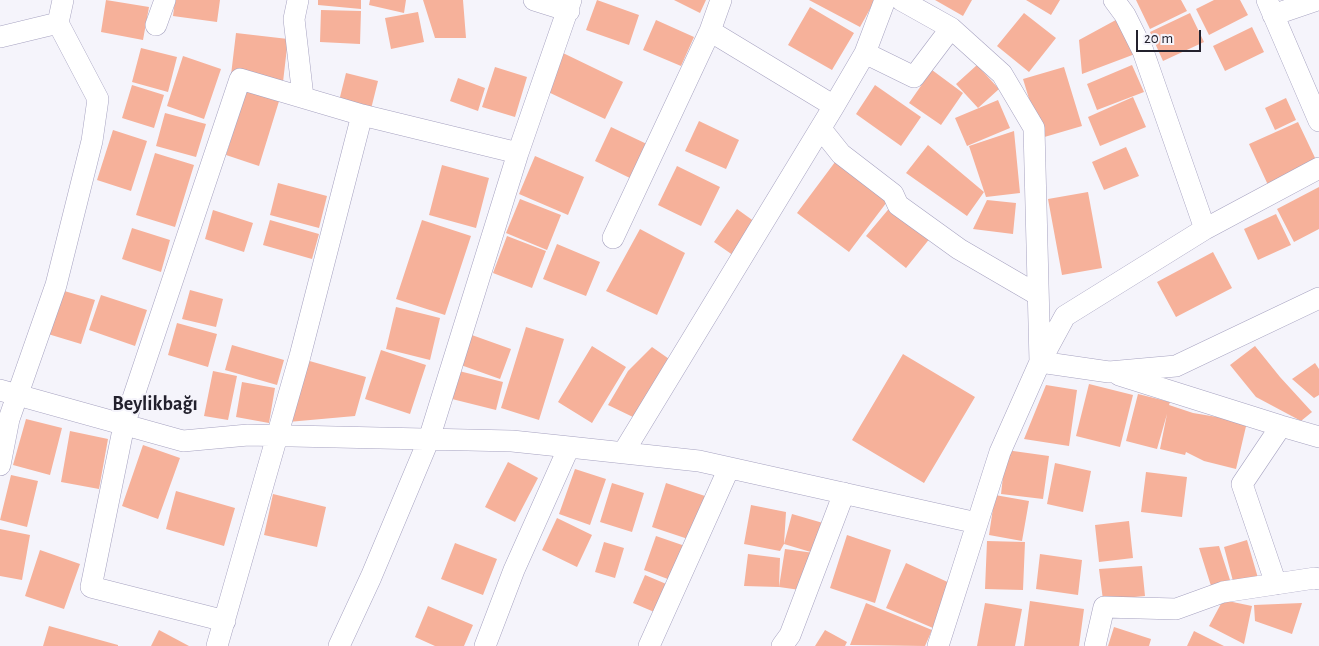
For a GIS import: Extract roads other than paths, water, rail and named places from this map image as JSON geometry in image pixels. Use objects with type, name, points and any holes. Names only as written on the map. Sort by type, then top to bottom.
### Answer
[{"type":"street","points":[[0,464],[9,418],[9,393],[56,284],[92,141],[98,99],[58,22],[63,0]]},
{"type":"street","points":[[156,25],[165,0]]},
{"type":"street","points":[[298,0],[294,19],[303,97]]},
{"type":"street","points":[[339,646],[371,577],[429,439],[518,154],[570,6],[534,0]]},
{"type":"street","points":[[613,238],[710,31],[721,0]]},
{"type":"street","points":[[623,453],[821,129],[865,53],[885,0]]},
{"type":"street","points":[[900,0],[951,28],[1002,74],[1034,128],[1040,362]]},
{"type":"street","points":[[1114,0],[1125,15],[1143,51],[1205,229]]},
{"type":"street","points":[[1316,0],[1270,8],[1319,121]]},
{"type":"street","points":[[0,37],[58,22]]},
{"type":"street","points":[[865,53],[914,77],[951,28]]},
{"type":"street","points":[[710,31],[834,106]]},
{"type":"street","points":[[225,621],[90,587],[124,425],[240,79],[362,114],[518,154]]},
{"type":"street","points":[[217,646],[300,356],[362,114]]},
{"type":"street","points":[[821,129],[841,154],[893,194],[898,205],[959,249],[1038,295]]},
{"type":"street","points":[[938,646],[1000,452],[1040,362],[1065,316],[1205,229],[1319,168]]},
{"type":"street","points":[[1110,372],[1176,366],[1319,298]]},
{"type":"street","points":[[1040,362],[1110,372],[1281,426],[1319,436]]},
{"type":"street","points":[[9,393],[183,441],[248,435],[512,441],[699,461],[977,523]]},
{"type":"street","points":[[1281,426],[1319,427]]},
{"type":"street","points":[[1276,584],[1242,484],[1281,426]]},
{"type":"street","points":[[485,646],[514,570],[568,447]]},
{"type":"street","points":[[649,646],[729,468]]},
{"type":"street","points":[[782,646],[790,634],[844,493]]},
{"type":"street","points":[[1095,646],[1104,607],[1176,610],[1223,592],[1315,578],[1319,579]]},
{"type":"district","name":"Beylikbağı","points":[[155,404]]}]
